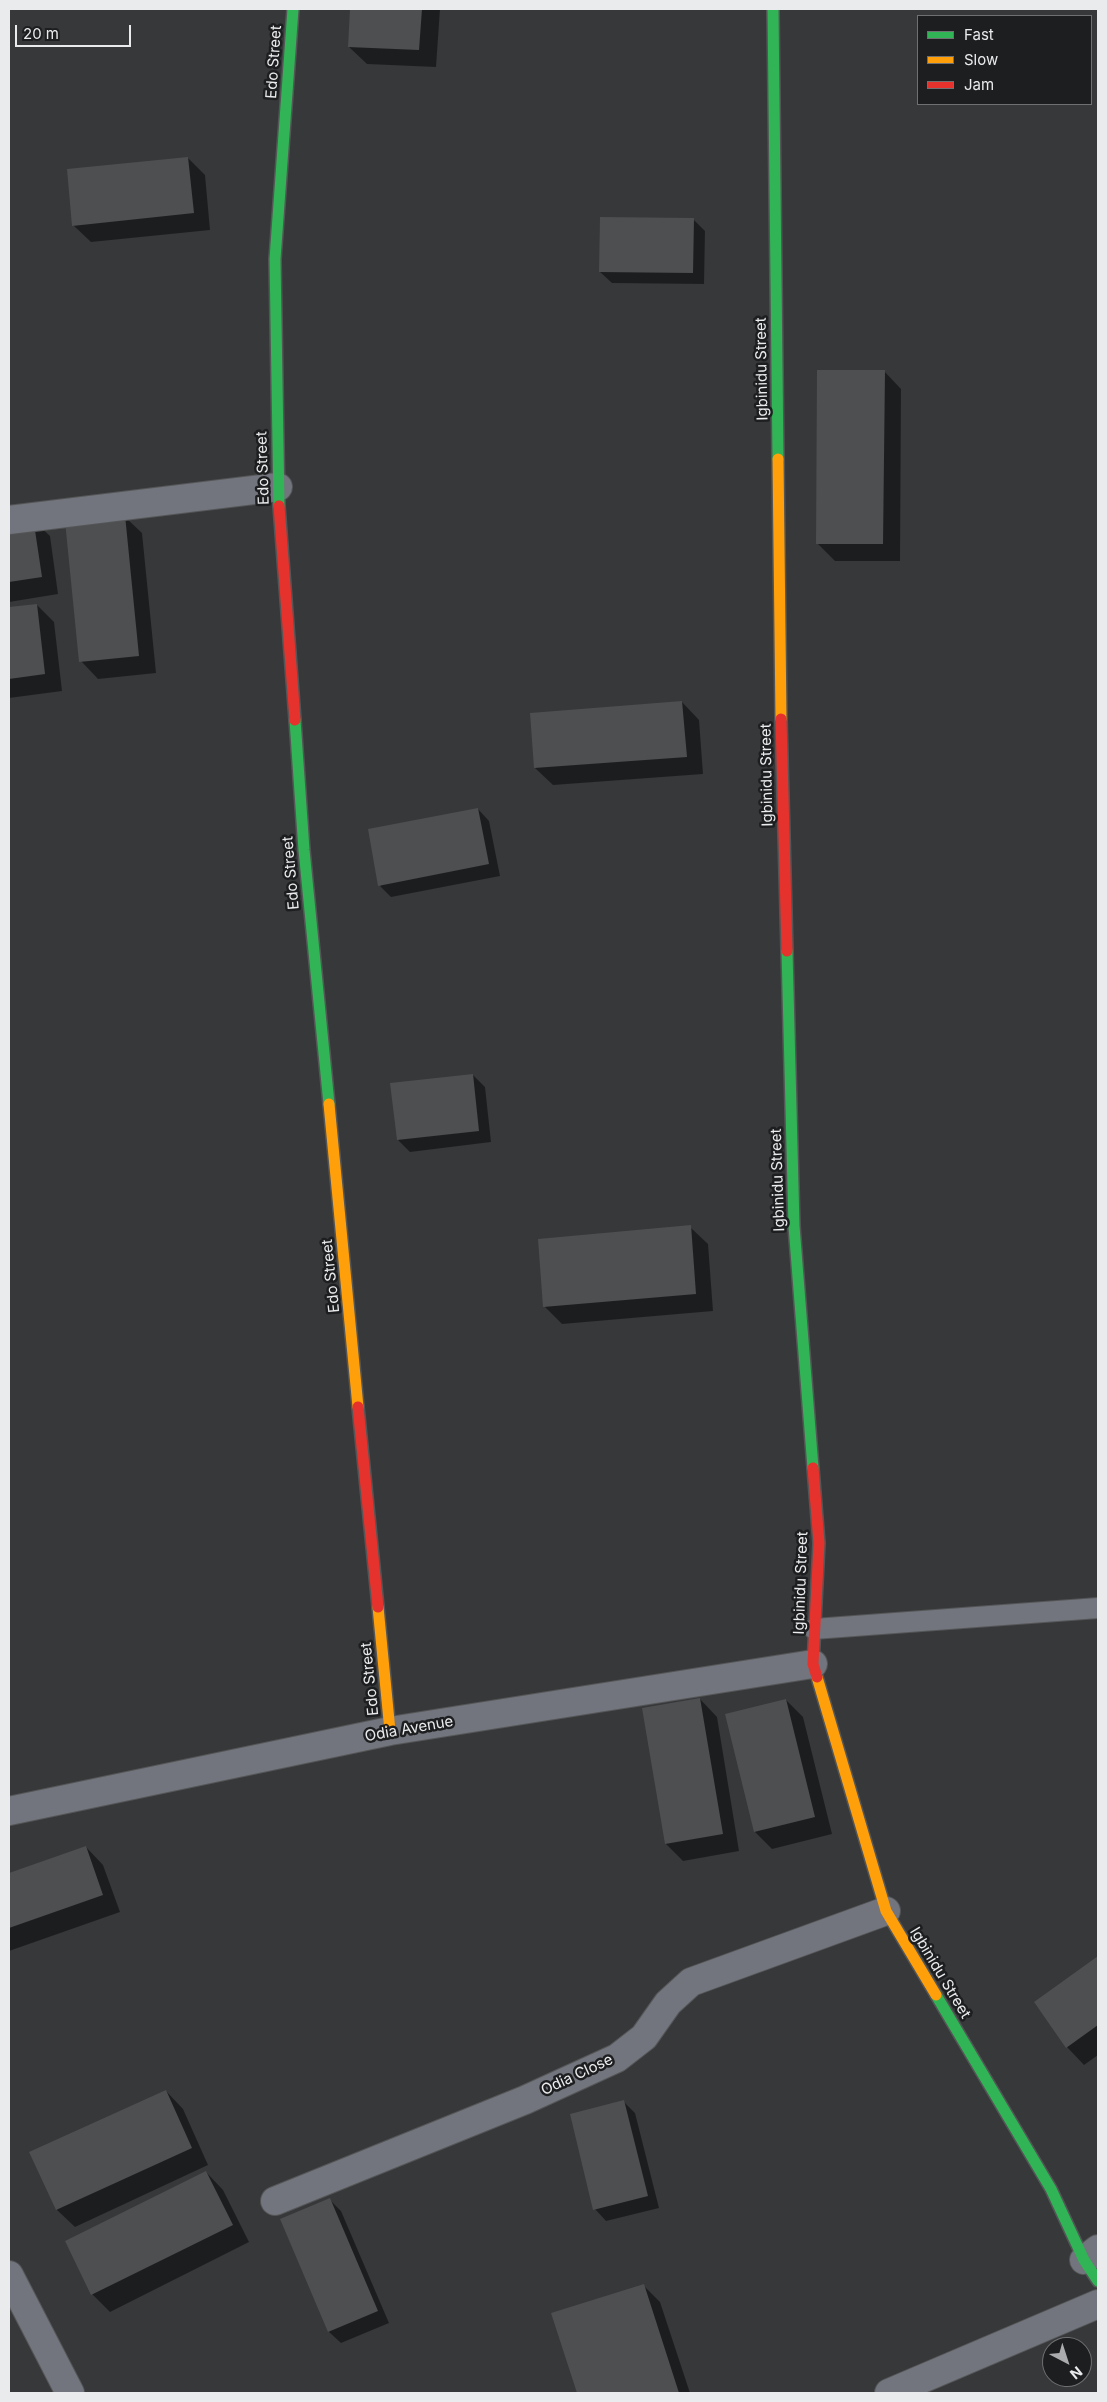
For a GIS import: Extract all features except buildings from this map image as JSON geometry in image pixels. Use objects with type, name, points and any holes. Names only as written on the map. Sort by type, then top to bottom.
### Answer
[{"type":"street","name":"Edo Street","points":[[293,9],[275,259],[278,487],[304,850],[390,1731]]},
{"type":"street","name":"Igbinidu Street","points":[[773,9],[780,744],[794,1226],[819,1543],[813,1664],[886,1912],[1094,2263]]},
{"type":"street","points":[[9,520],[278,487]]},
{"type":"street","name":"Odia Avenue","points":[[9,1811],[390,1731],[813,1664]]},
{"type":"street","name":"Odia Close","points":[[275,2201],[524,2100],[617,2058],[644,2037],[668,2004],[690,1982],[886,1912]]},
{"type":"street","points":[[9,2275],[70,2393]]},
{"type":"street","points":[[889,2393],[1098,2304]]},
{"type":"lane","points":[[814,1629],[1098,1608]]},
{"type":"traffic: fast","points":[[279,506],[275,259],[293,9]]},
{"type":"traffic: fast","points":[[773,9],[778,459]]},
{"type":"traffic: fast","points":[[295,720],[304,850],[329,1104]]},
{"type":"traffic: fast","points":[[787,951],[794,1226],[813,1468]]},
{"type":"traffic: fast","points":[[936,1995],[1051,2189],[1084,2260],[1098,2281]]},
{"type":"traffic: slow","points":[[778,459],[781,719]]},
{"type":"traffic: slow","points":[[329,1104],[358,1407]]},
{"type":"traffic: slow","points":[[378,1607],[390,1731]]},
{"type":"traffic: slow","points":[[817,1677],[886,1911],[936,1995]]},
{"type":"traffic: jam","points":[[279,506],[295,720]]},
{"type":"traffic: jam","points":[[781,719],[787,951]]},
{"type":"traffic: jam","points":[[358,1407],[378,1607]]},
{"type":"traffic: jam","points":[[813,1468],[819,1543],[813,1664],[817,1677]]}]
